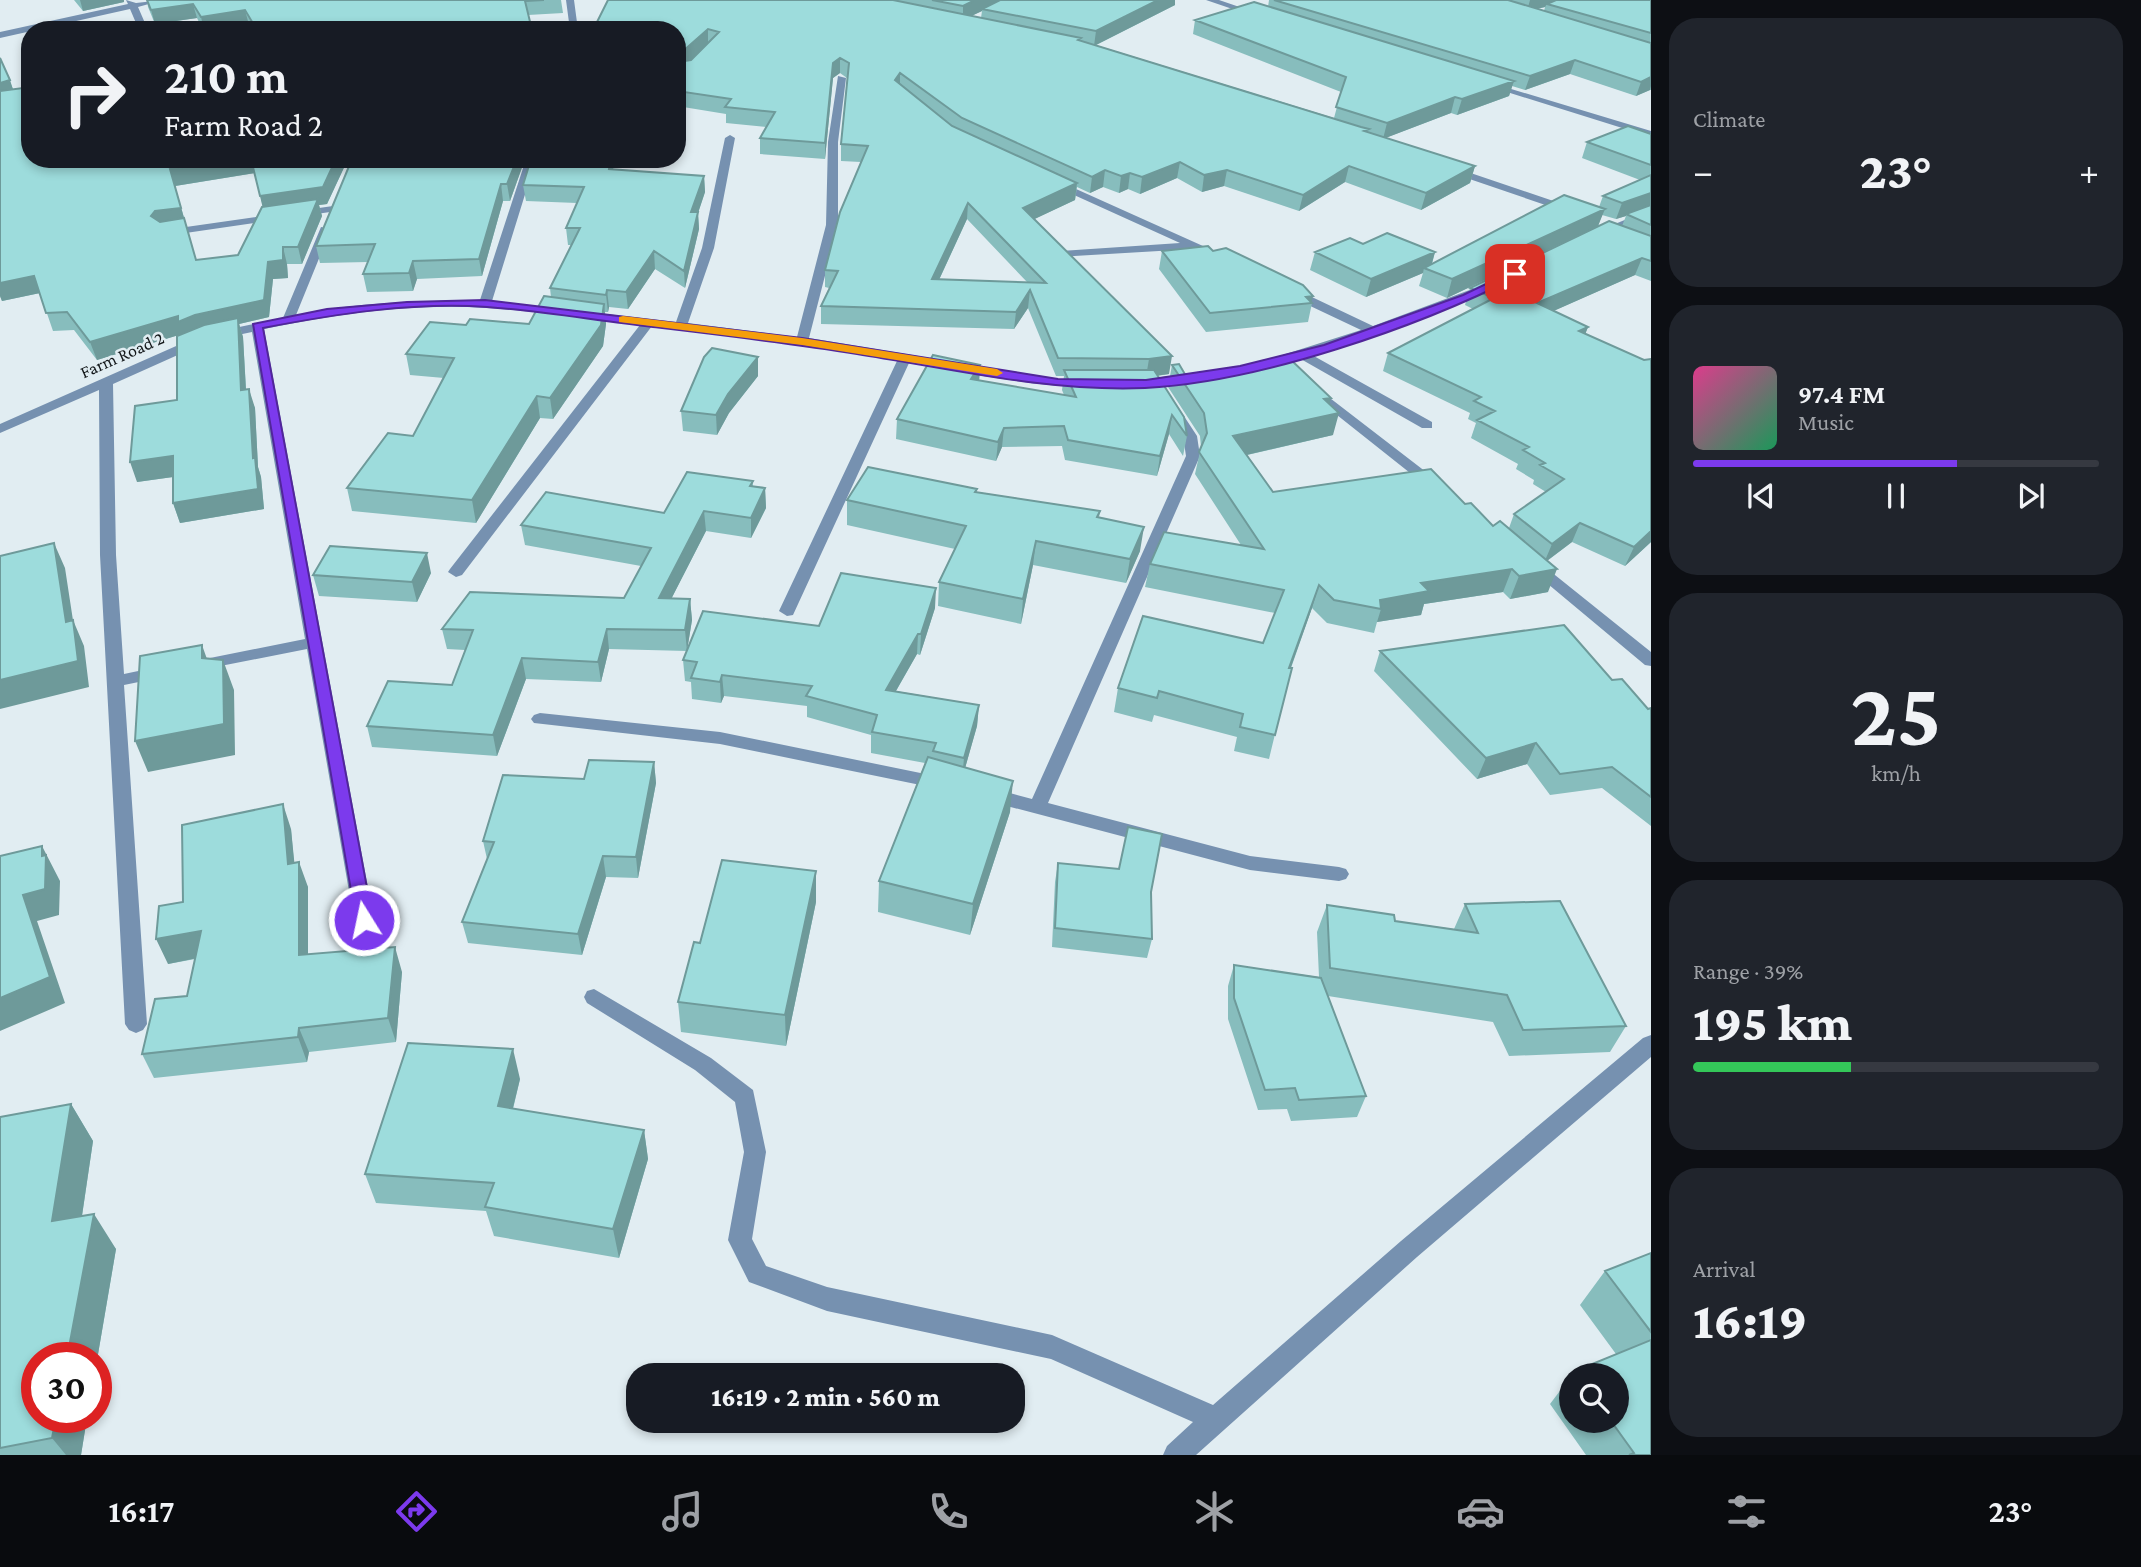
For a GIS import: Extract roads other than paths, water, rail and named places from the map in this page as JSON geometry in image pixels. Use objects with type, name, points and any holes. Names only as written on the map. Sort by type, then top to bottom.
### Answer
[{"type":"street","points":[[56,21],[131,2],[159,0]]},
{"type":"street","points":[[570,0],[573,21]]},
{"type":"street","points":[[1210,0],[1264,16]]},
{"type":"street","points":[[131,2],[140,21]]},
{"type":"street","points":[[0,35],[21,30]]},
{"type":"street","points":[[802,341],[832,225],[833,142],[841,78]]},
{"type":"street","points":[[1485,82],[1651,134]]},
{"type":"street","points":[[681,326],[708,248],[730,138]]},
{"type":"street","points":[[1438,164],[1578,213]]},
{"type":"street","points":[[485,304],[528,168]]},
{"type":"street","points":[[1042,177],[1232,263]]},
{"type":"street","points":[[288,320],[338,197]]},
{"type":"street","points":[[165,233],[333,209]]},
{"type":"street","points":[[1588,237],[1608,226],[1651,212]]},
{"type":"street","points":[[1608,226],[1628,241]]},
{"type":"street","points":[[1061,255],[1196,246]]},
{"type":"street","points":[[1288,369],[1301,354],[1466,298],[1503,280]]},
{"type":"street","points":[[1279,286],[1373,331]]},
{"type":"street","name":"Farm Road 2","points":[[1,425],[205,338],[327,312],[407,305],[485,304],[681,326],[802,341],[1058,383],[1096,384]]},
{"type":"street","points":[[456,572],[648,323]]},
{"type":"street","points":[[257,326],[364,920]]},
{"type":"street","points":[[1301,354],[1427,425]]},
{"type":"street","points":[[787,611],[905,358]]},
{"type":"street","points":[[1241,370],[1288,369],[1448,496]]},
{"type":"street","points":[[1121,384],[1156,383],[1204,375]]},
{"type":"street","points":[[106,380],[108,555],[136,1024]]},
{"type":"street","points":[[1038,805],[1194,456],[1190,436],[1156,383]]},
{"type":"street","points":[[1520,554],[1651,661]]},
{"type":"street","points":[[114,681],[314,642]]},
{"type":"street","points":[[540,719],[720,738],[966,788],[1250,863],[1339,874]]},
{"type":"street","points":[[594,997],[703,1065],[745,1097],[755,1152],[740,1240],[758,1274],[827,1299],[1052,1347],[1216,1419]]},
{"type":"street","points":[[1176,1455],[1651,1044]]}]
